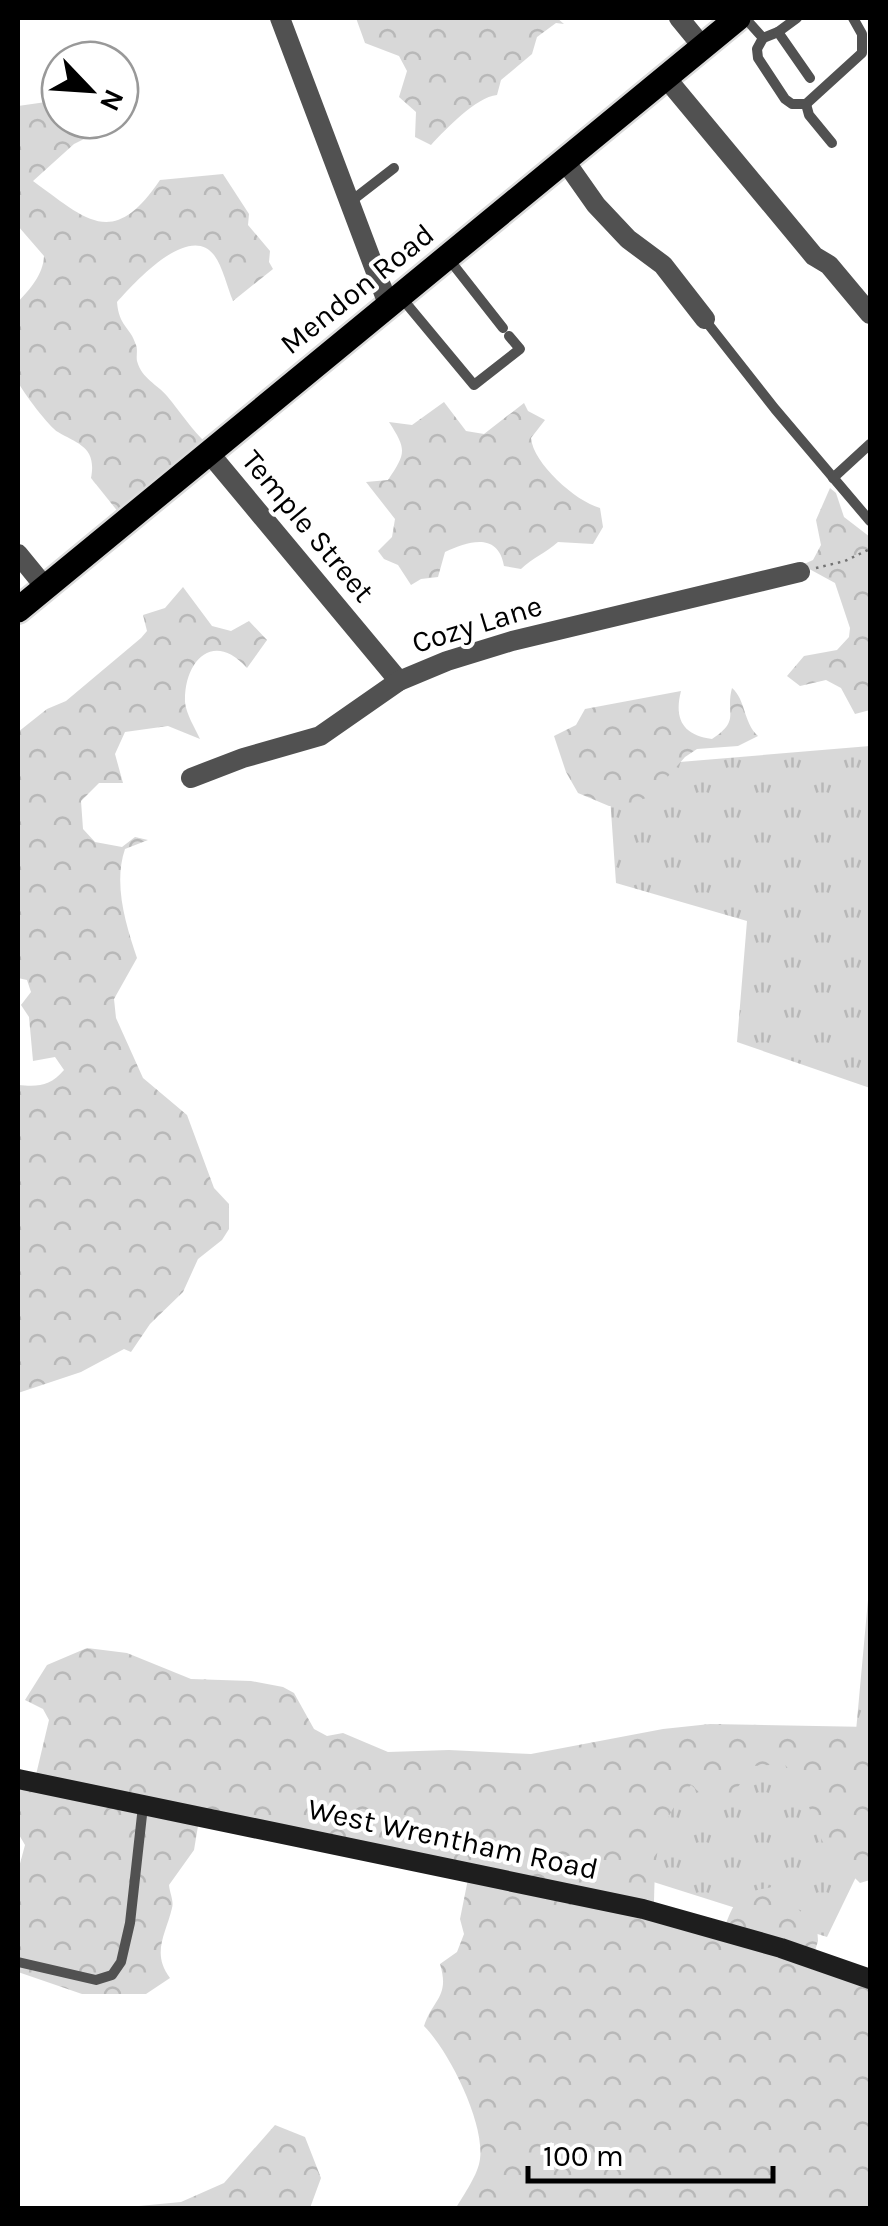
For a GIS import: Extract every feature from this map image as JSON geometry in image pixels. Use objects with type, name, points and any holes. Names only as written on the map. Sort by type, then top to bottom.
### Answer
[{"type":"main road","name":"Mendon Road","points":[[18,610],[738,18]]},
{"type":"street","points":[[280,18],[350,202],[394,299]]},
{"type":"street","points":[[679,18],[702,46]]},
{"type":"street","points":[[666,78],[814,256],[829,265],[870,314]]},
{"type":"street","points":[[565,162],[596,205],[628,239],[664,265],[705,319]]},
{"type":"street","name":"Temple Street","points":[[210,454],[399,681]]},
{"type":"street","points":[[18,554],[45,587]]},
{"type":"street","name":"Cozy Lane","points":[[191,778],[242,758],[320,736],[399,681],[422,670],[512,642],[800,572]]},
{"type":"street","name":"West Wrentham Road","points":[[18,1779],[642,1909],[781,1948],[870,1979]]},
{"type":"lane","points":[[746,18],[763,38]]},
{"type":"lane","points":[[797,18],[763,38],[757,49],[758,58],[784,99],[792,104],[806,104],[862,52],[862,34],[853,18]]},
{"type":"lane","points":[[778,32],[810,78]]},
{"type":"lane","points":[[806,104],[809,114],[832,143]]},
{"type":"lane","points":[[350,202],[394,168]]},
{"type":"lane","points":[[394,299],[474,385],[520,349],[448,257]]},
{"type":"lane","points":[[705,319],[870,521]]},
{"type":"lane","points":[[833,478],[870,444]]},
{"type":"lane","points":[[18,1962],[96,1980],[112,1974],[121,1962],[130,1923],[144,1805]]},
{"type":"path","points":[[800,572],[845,561],[870,549]]},
{"type":"green space","points":[[356,18],[557,18],[564,24],[556,23],[537,37],[532,54],[501,80],[497,95],[471,107],[431,145],[415,137],[416,112],[399,97],[407,71],[399,56],[365,43]]},
{"type":"green space","points":[[40,103],[40,140],[82,140],[33,181],[69,207],[100,221],[114,221],[128,215],[160,180],[223,174],[249,214],[248,225],[270,251],[273,269],[233,301],[214,255],[203,247],[191,246],[162,259],[117,302],[120,317],[136,345],[142,372],[208,445],[123,518],[91,478],[88,453],[49,424],[18,382],[18,302],[38,275],[44,256],[18,226],[18,106]]},
{"type":"green space","points":[[444,402],[466,431],[484,434],[524,403],[528,411],[545,420],[531,438],[534,448],[557,480],[579,498],[600,508],[603,527],[593,544],[558,542],[521,569],[504,566],[501,555],[489,544],[463,545],[445,552],[438,577],[411,585],[398,565],[384,559],[378,551],[392,537],[395,519],[366,482],[388,480],[401,457],[399,439],[389,422],[412,425]]},
{"type":"green space","points":[[830,488],[836,493],[844,517],[870,537],[870,710],[855,714],[841,688],[826,680],[800,686],[787,676],[804,656],[837,650],[849,637],[850,628],[835,583],[802,565],[813,560],[821,545],[816,520]]},
{"type":"green space","points":[[183,587],[212,626],[231,631],[249,621],[267,640],[247,668],[223,652],[212,651],[195,663],[189,674],[185,702],[200,739],[168,726],[125,732],[115,754],[123,783],[99,783],[81,801],[83,829],[95,842],[122,847],[135,837],[148,840],[125,849],[122,862],[122,904],[137,958],[114,999],[116,1018],[143,1078],[187,1115],[214,1188],[229,1204],[229,1229],[222,1240],[198,1259],[183,1292],[150,1324],[131,1352],[124,1349],[81,1372],[18,1393],[18,1085],[44,1084],[64,1070],[55,1057],[33,1061],[29,1017],[21,1005],[31,992],[27,980],[18,978],[18,732],[47,709],[66,701],[141,638],[147,631],[143,615],[165,608]]},
{"type":"green space","points":[[732,688],[758,736],[738,746],[697,749],[651,796],[625,806],[609,806],[578,793],[554,736],[576,725],[585,709],[681,691],[679,709],[683,724],[694,734],[712,739],[729,721]]},
{"type":"green space","points":[[870,746],[870,1088],[737,1042],[747,921],[616,883],[608,768]]},
{"type":"green space","points":[[870,1578],[870,1848],[827,1937],[622,1872],[676,1741],[855,1742]]},
{"type":"green space","points":[[87,1648],[127,1653],[191,1679],[251,1681],[283,1687],[294,1693],[314,1729],[327,1736],[343,1733],[388,1752],[531,1754],[710,1724],[870,1727],[870,1880],[860,1883],[829,1853],[804,1793],[784,1764],[754,1766],[734,1792],[715,1806],[691,1785],[679,1799],[659,1842],[654,1908],[724,1930],[740,1899],[753,1891],[773,1887],[817,1926],[813,1957],[870,1979],[870,2208],[456,2208],[477,2171],[480,2144],[463,2088],[444,2052],[424,2026],[442,1991],[440,1964],[457,1952],[464,1934],[460,1919],[469,1874],[199,1820],[194,1850],[169,1885],[172,1905],[161,1960],[170,1978],[146,1994],[82,1994],[18,1972],[18,1871],[25,1845],[18,1833],[18,1778],[35,1779],[49,1720],[43,1709],[25,1700],[47,1665]]},
{"type":"green space","points":[[275,2125],[305,2137],[321,2178],[310,2208],[118,2208],[181,2202],[224,2183]]}]
